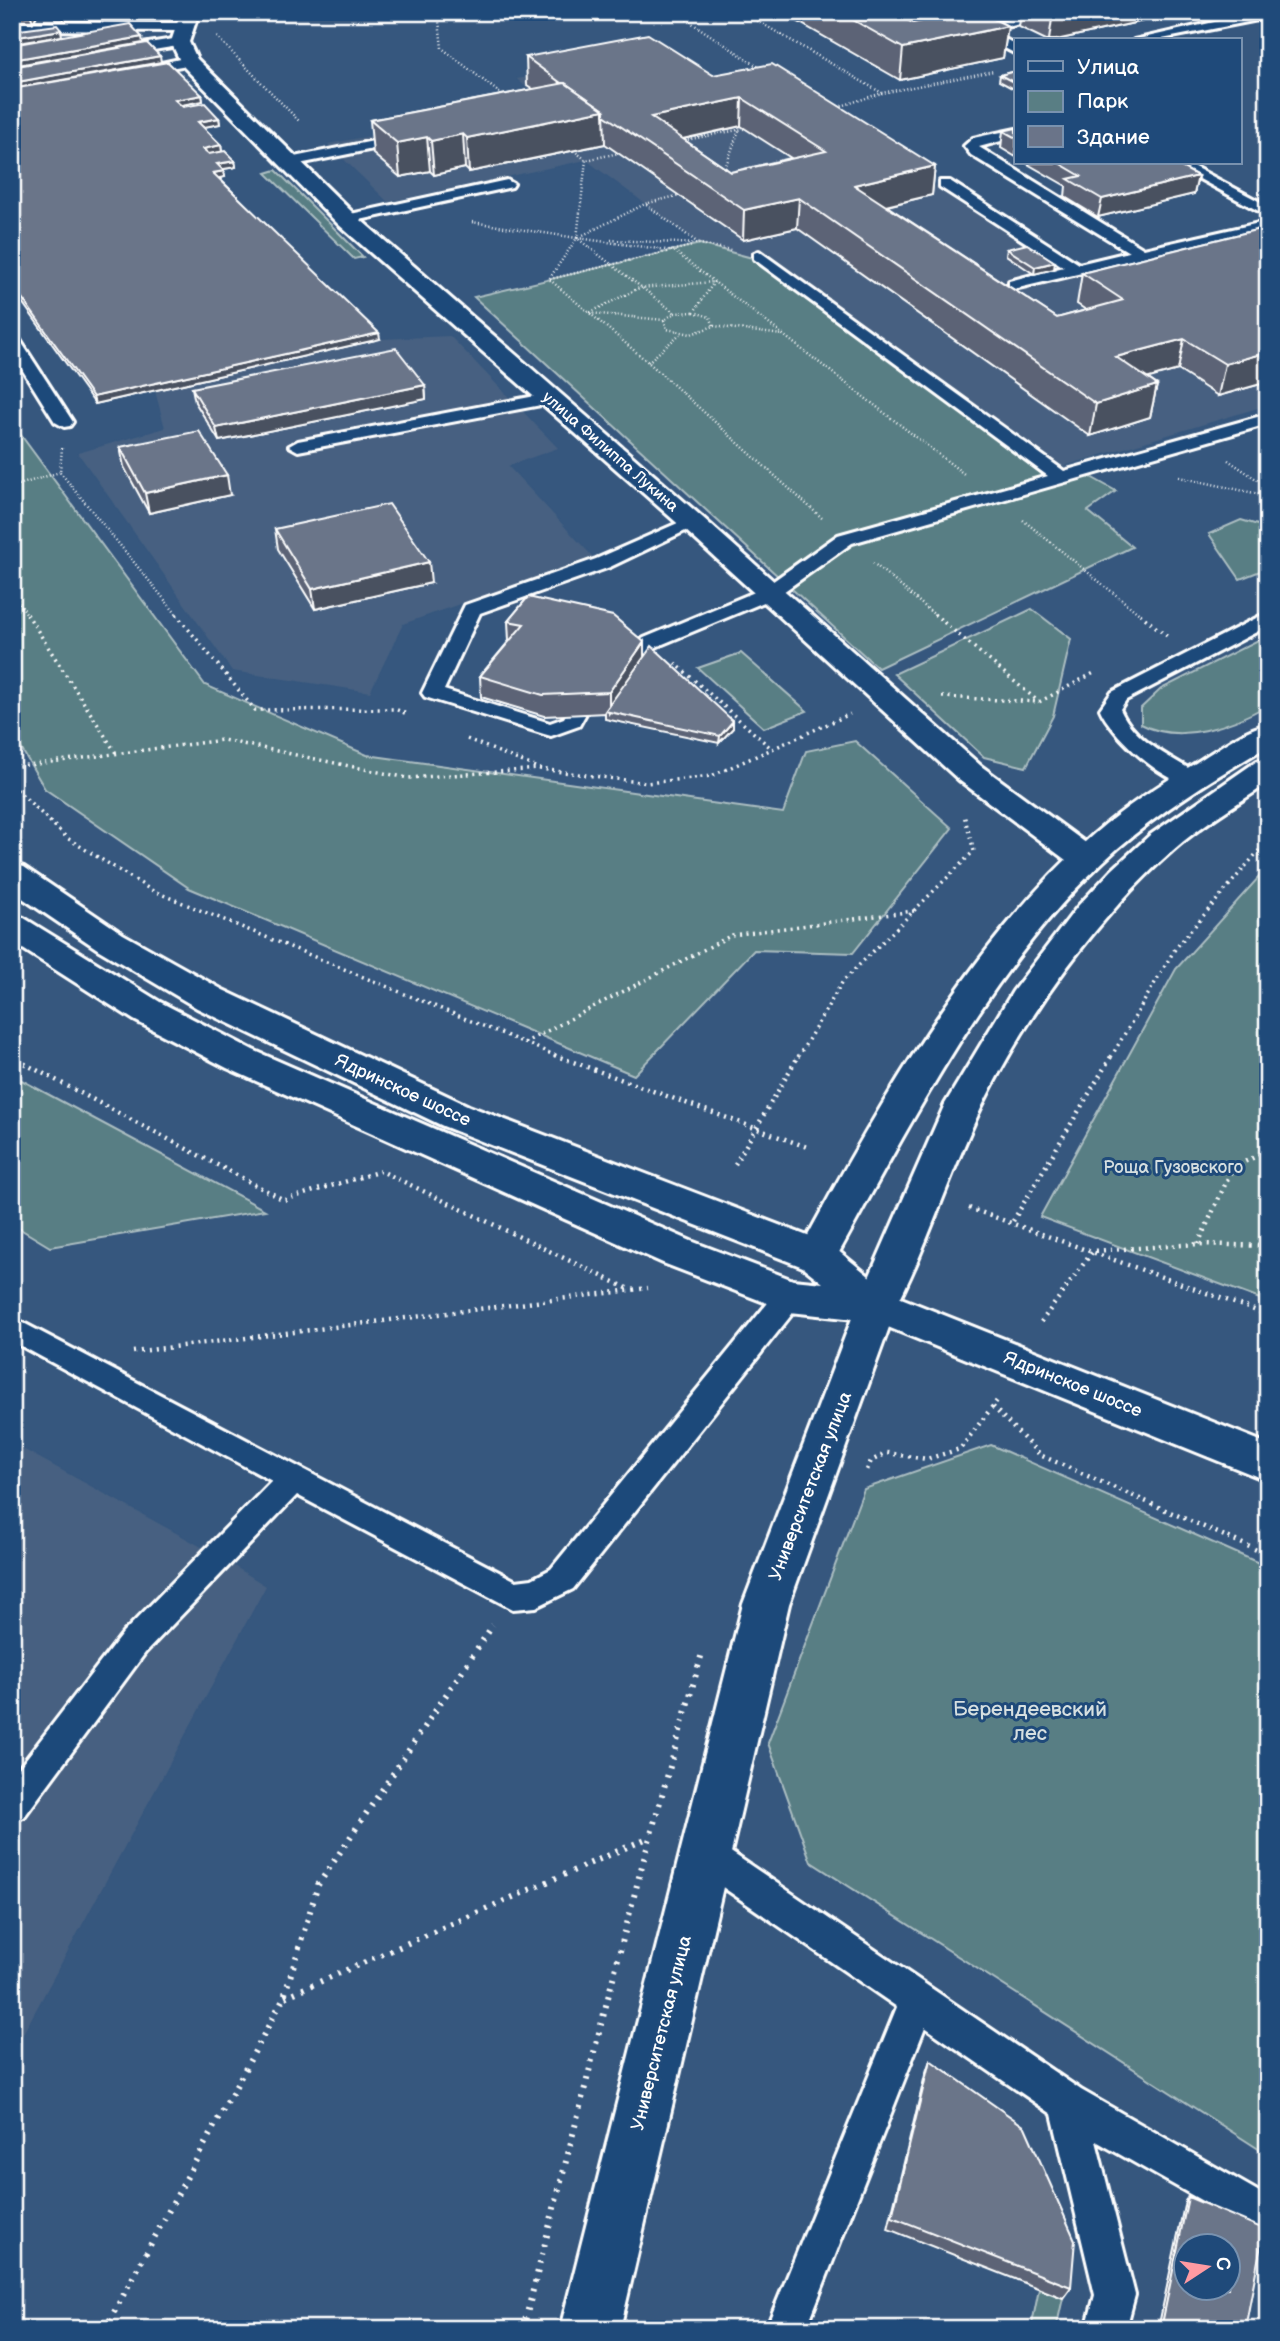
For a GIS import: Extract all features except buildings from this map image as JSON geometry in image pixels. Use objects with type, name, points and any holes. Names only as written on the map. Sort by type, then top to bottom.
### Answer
[{"type":"main road","name":"улица Филиппа Лукина","points":[[185,35],[289,162],[346,219],[692,523],[970,773],[1028,819],[1086,859],[1124,878]]},
{"type":"main road","points":[[790,1296],[817,1256],[896,1118],[979,988],[1037,912],[1086,859],[1190,779],[1268,733]]},
{"type":"main road","name":"Университетская улица","points":[[590,2329],[765,1604],[877,1305],[964,1104],[1026,1000],[1090,914],[1162,842],[1268,768]]},
{"type":"main road","points":[[1190,779],[1222,798]]},
{"type":"main road","name":"Ядринское шоссе","points":[[12,874],[111,942],[235,1011],[456,1116],[817,1256],[877,1305]]},
{"type":"main road","name":"Ядринское шоссе","points":[[12,926],[147,1011],[240,1059],[677,1252],[790,1296],[877,1305],[1268,1463]]},
{"type":"lane","points":[[50,25],[58,12]]},
{"type":"lane","points":[[62,40],[112,26],[119,12]]},
{"type":"lane","points":[[946,12],[1014,49]]},
{"type":"lane","points":[[956,35],[1063,12]]},
{"type":"lane","points":[[1149,38],[1267,13]]},
{"type":"lane","points":[[12,26],[112,26],[185,35]]},
{"type":"lane","points":[[102,55],[185,35]]},
{"type":"lane","points":[[121,73],[185,35]]},
{"type":"lane","points":[[1014,133],[978,141],[971,146],[976,152],[1142,254]]},
{"type":"lane","points":[[289,162],[422,135]]},
{"type":"lane","points":[[1179,164],[1268,212]]},
{"type":"lane","points":[[346,219],[507,184]]},
{"type":"lane","points":[[945,184],[1077,269]]},
{"type":"lane","points":[[1014,284],[1268,225]]},
{"type":"lane","points":[[759,256],[1061,477]]},
{"type":"lane","points":[[12,340],[64,422]]},
{"type":"lane","points":[[298,446],[551,398]]},
{"type":"lane","points":[[692,523],[603,563],[472,610],[432,693],[551,730],[572,722],[597,675],[651,642],[769,593],[845,539],[1268,419]]},
{"type":"lane","points":[[1190,779],[1125,734],[1113,722],[1110,709],[1119,696],[1268,618]]},
{"type":"lane","points":[[12,1328],[513,1595],[536,1593],[562,1579],[790,1296]]},
{"type":"lane","points":[[12,1805],[134,1643],[295,1477]]},
{"type":"lane","points":[[704,1853],[917,2002],[1068,2103],[1268,2219]]},
{"type":"lane","points":[[786,2329],[917,2002]]},
{"type":"lane","points":[[1068,2103],[1115,2295],[1106,2329]]},
{"type":"path","points":[[438,12],[442,48],[506,98]]},
{"type":"path","points":[[675,12],[768,73]]},
{"type":"path","points":[[742,12],[882,93]]},
{"type":"path","points":[[825,111],[882,93],[1003,69]]},
{"type":"path","points":[[675,142],[752,127]]},
{"type":"path","points":[[722,174],[739,129]]},
{"type":"path","points":[[566,145],[586,160],[624,152]]},
{"type":"path","points":[[549,279],[577,238],[586,160]]},
{"type":"path","points":[[577,238],[645,204],[685,194]]},
{"type":"path","points":[[645,204],[700,244]]},
{"type":"path","points":[[577,238],[700,244],[759,256]]},
{"type":"path","points":[[577,238],[674,251],[994,497],[1167,635]]},
{"type":"path","points":[[549,279],[700,244]]},
{"type":"path","points":[[549,279],[648,362],[845,539],[1039,702]]},
{"type":"path","points":[[694,312],[715,282]]},
{"type":"path","points":[[589,313],[639,288],[715,282]]},
{"type":"path","points":[[589,313],[664,320],[675,313],[694,312],[710,317],[714,326]]},
{"type":"path","points":[[664,320],[667,329],[680,334],[703,333],[714,326],[783,335]]},
{"type":"path","points":[[648,362],[680,334]]},
{"type":"path","points":[[64,422],[60,472],[255,710],[395,709],[419,719]]},
{"type":"path","points":[[1116,463],[1268,496]]},
{"type":"path","points":[[12,487],[60,472]]},
{"type":"path","points":[[12,591],[116,753]]},
{"type":"path","points":[[1155,642],[1179,630]]},
{"type":"path","points":[[651,642],[772,749]]},
{"type":"path","points":[[931,696],[1039,702],[1097,672]]},
{"type":"path","points":[[12,767],[223,740],[408,778],[540,769],[647,783],[711,776],[857,711]]},
{"type":"path","points":[[455,734],[540,769]]},
{"type":"path","points":[[12,785],[67,838],[151,890],[523,1044],[807,1147]]},
{"type":"path","points":[[1013,1221],[1175,949],[1268,840]]},
{"type":"path","points":[[735,1164],[757,1131],[843,981],[974,851]]},
{"type":"path","points":[[523,1044],[732,935],[914,911]]},
{"type":"path","points":[[12,1056],[284,1200],[381,1171],[627,1288]]},
{"type":"path","points":[[1198,1244],[1233,1167],[1268,1152]]},
{"type":"path","points":[[969,1208],[1013,1221],[1268,1315]]},
{"type":"path","points":[[1041,1321],[1093,1251],[1198,1244],[1268,1247]]},
{"type":"path","points":[[73,1359],[627,1288],[648,1288]]},
{"type":"path","points":[[865,1473],[871,1461],[887,1453],[927,1460],[960,1448],[1001,1395]]},
{"type":"path","points":[[993,1407],[1040,1455],[1268,1555]]},
{"type":"path","points":[[105,2329],[284,1997],[318,1885],[513,1595]]},
{"type":"path","points":[[523,2329],[650,1837],[705,1643]]},
{"type":"path","points":[[284,1997],[650,1837]]},
{"type":"shaded area","points":[[135,29],[169,68],[177,107],[206,109],[220,124],[200,128],[222,152],[205,155],[226,157],[236,167],[219,170],[225,177],[215,179],[380,339],[450,336],[558,448],[508,466],[593,557],[403,624],[370,692],[232,671],[78,453],[165,428],[155,391],[95,404],[12,288],[12,30]]},
{"type":"shaded area","points":[[673,51],[719,79],[761,72],[1076,276],[1268,231],[1268,405],[1041,473],[756,259],[700,244],[586,160],[388,202],[328,144],[543,103],[517,79]]},
{"type":"shaded area","points":[[12,1443],[218,1556],[266,1586],[12,2054]]},
{"type":"green space","points":[[276,170],[363,257],[354,259],[266,173]]},
{"type":"green space","points":[[700,244],[756,259],[1054,483],[1089,476],[1116,491],[1088,511],[1132,547],[878,668],[474,297]]},
{"type":"green space","points":[[12,423],[205,685],[367,755],[783,813],[806,751],[855,741],[952,828],[853,953],[754,950],[634,1075],[189,888],[45,789],[12,733]]},
{"type":"green space","points":[[1241,520],[1268,528],[1268,568],[1240,579],[1209,534]]},
{"type":"green space","points":[[1032,609],[1071,639],[1053,716],[1026,767],[984,757],[894,674]]},
{"type":"green space","points":[[1268,635],[1268,705],[1222,726],[1189,733],[1156,730],[1141,724],[1141,708],[1161,689]]},
{"type":"green space","points":[[741,653],[807,711],[764,728],[698,668]]},
{"type":"green space","name":"Роща Гузовского","points":[[1268,867],[1268,1302],[1040,1217],[1176,969]]},
{"type":"green space","points":[[12,1075],[265,1210],[50,1247],[12,1224]]},
{"type":"green space","name":"Берендеевский лес","points":[[991,1445],[1268,1567],[1268,2155],[811,1862],[768,1743],[864,1489]]},
{"type":"green space","points":[[1039,2289],[1063,2298],[1056,2329],[1031,2329]]}]
